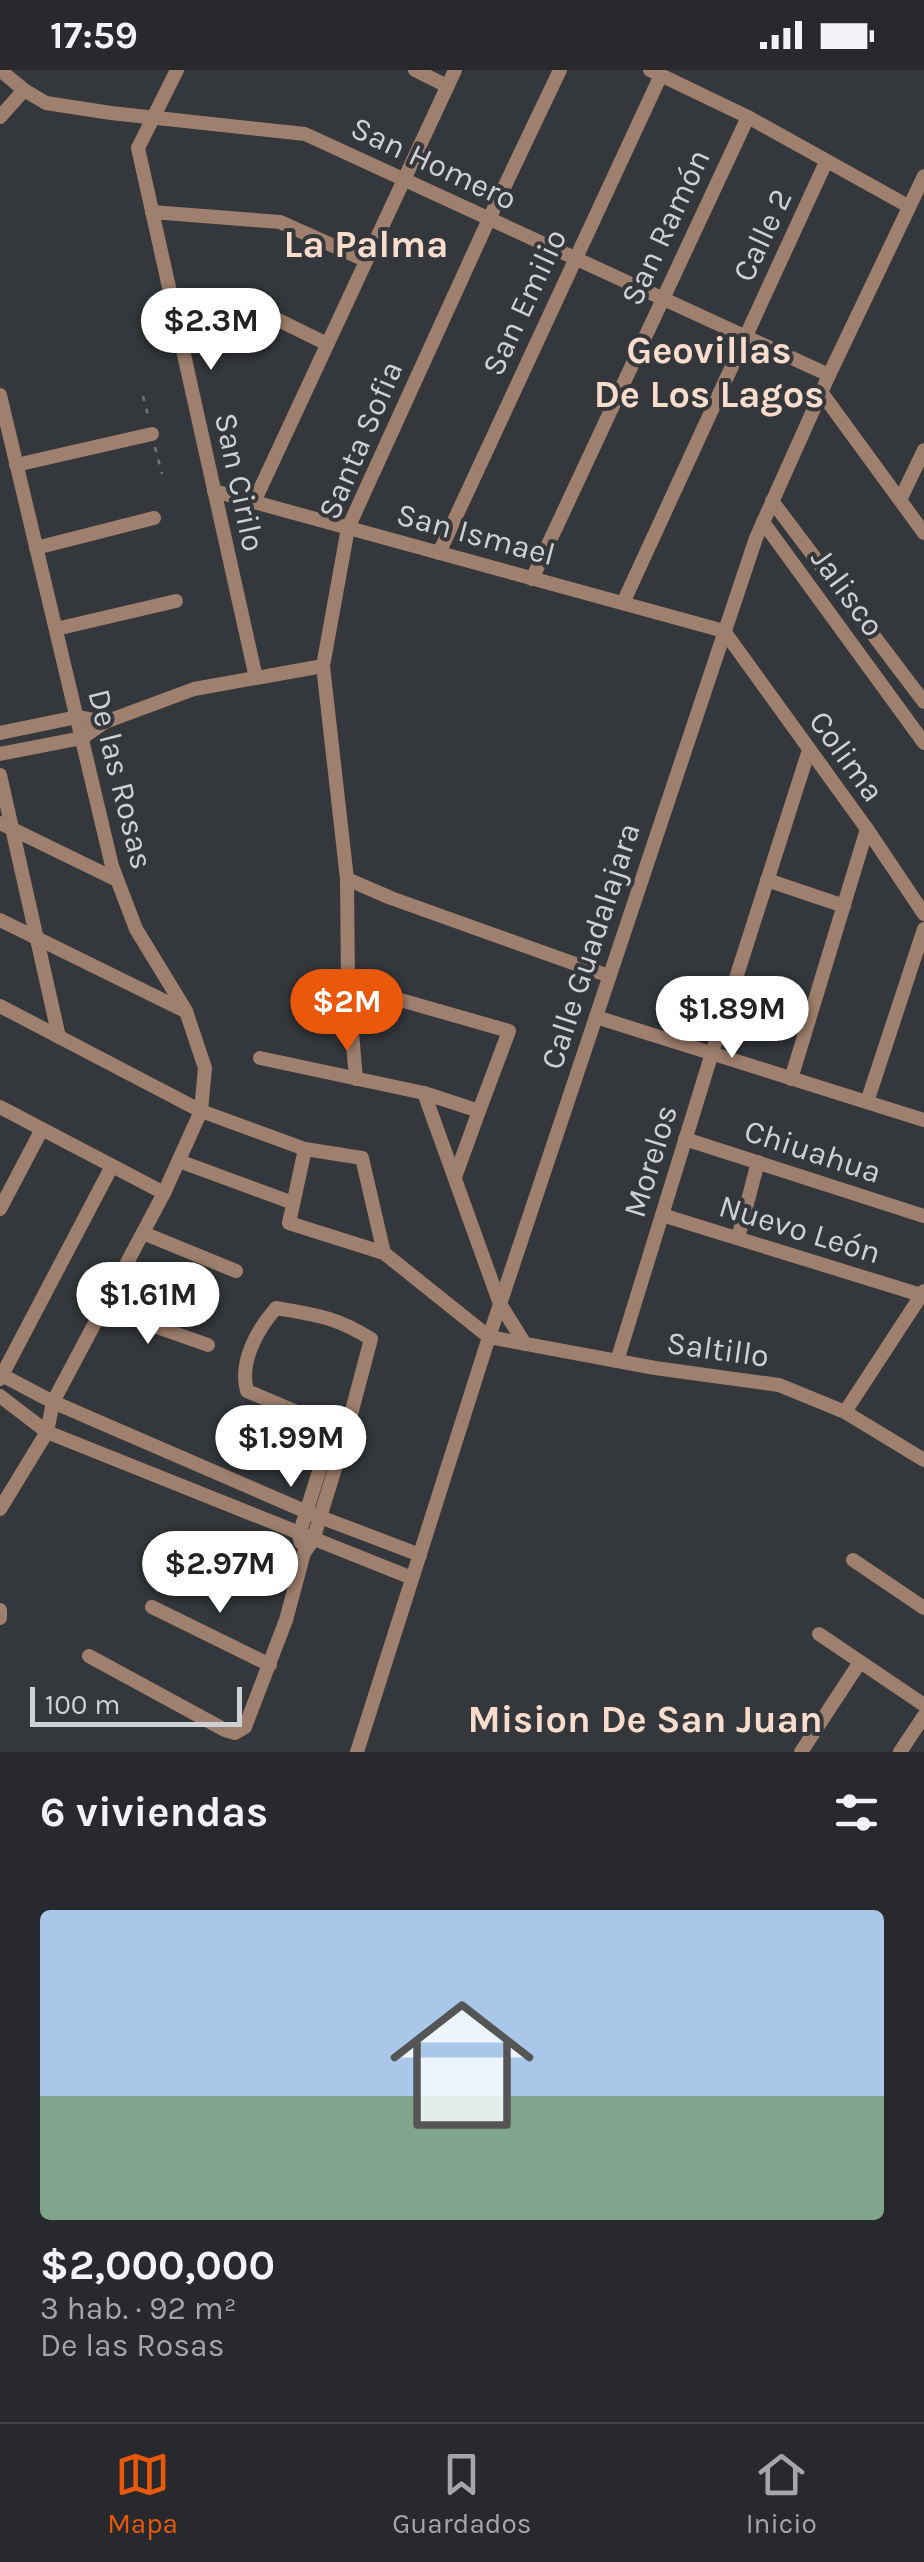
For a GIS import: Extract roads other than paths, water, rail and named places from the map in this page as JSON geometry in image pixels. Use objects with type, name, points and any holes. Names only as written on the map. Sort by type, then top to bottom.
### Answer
[{"type":"street","name":"San Homero","points":[[0,70],[46,103],[305,134],[829,375]]},
{"type":"street","name":"San Cirilo","points":[[176,70],[138,148],[256,678]]},
{"type":"street","points":[[415,70],[447,86]]},
{"type":"street","points":[[254,502],[454,70]]},
{"type":"street","name":"Santa Sofia","points":[[356,1079],[348,985],[347,879],[324,666],[348,528],[560,70]]},
{"type":"street","points":[[656,73],[748,117],[908,206]]},
{"type":"street","name":"San Emilio","points":[[438,552],[656,73]]},
{"type":"street","points":[[0,117],[24,90]]},
{"type":"street","name":"San Ramón","points":[[532,578],[748,117]]},
{"type":"street","name":"Calle 2","points":[[623,603],[826,162]]},
{"type":"street","name":"Calle Guadalajara","points":[[356,1752],[489,1337],[763,522],[924,176]]},
{"type":"street","points":[[152,212],[280,222],[365,260]]},
{"type":"street","points":[[173,305],[254,308],[326,344]]},
{"type":"street","points":[[821,392],[924,533]]},
{"type":"street","name":"De las Rosas","points":[[0,395],[10,458],[36,548],[117,880],[136,929],[186,1011],[205,1068],[201,1111],[164,1193],[53,1402],[48,1432],[0,1509]]},
{"type":"street","points":[[10,458],[152,434]]},
{"type":"street","points":[[900,500],[924,450]]},
{"type":"street","name":"San Ismael","points":[[214,490],[724,631]]},
{"type":"street","name":"Jalisco","points":[[772,501],[924,702]]},
{"type":"street","points":[[36,548],[154,518]]},
{"type":"street","name":"Jalisco","points":[[763,522],[924,744]]},
{"type":"street","points":[[56,629],[176,601]]},
{"type":"street","name":"Colima","points":[[724,631],[924,914]]},
{"type":"street","points":[[0,754],[82,738],[105,722],[194,689],[324,666]]},
{"type":"street","points":[[0,733],[77,717],[105,722]]},
{"type":"street","name":"Morelos","points":[[617,1361],[809,750]]},
{"type":"street","points":[[0,776],[6,826],[59,1036]]},
{"type":"street","points":[[6,826],[117,880]]},
{"type":"street","points":[[791,1078],[867,830]]},
{"type":"street","points":[[347,879],[609,976]]},
{"type":"street","points":[[767,880],[844,906]]},
{"type":"street","points":[[0,920],[186,1011]]},
{"type":"street","points":[[867,1102],[924,929]]},
{"type":"street","points":[[348,985],[509,1032],[454,1177]]},
{"type":"street","points":[[0,1006],[201,1111],[306,1149],[362,1158],[384,1253]]},
{"type":"street","points":[[596,1016],[924,1120]]},
{"type":"street","points":[[260,1058],[424,1094],[478,1110]]},
{"type":"street","points":[[424,1094],[500,1304],[525,1344]]},
{"type":"street","points":[[0,1107],[164,1193]]},
{"type":"street","points":[[0,1209],[42,1129]]},
{"type":"street","name":"Chiuahua","points":[[685,1139],[924,1216]]},
{"type":"street","points":[[306,1149],[289,1223],[384,1253],[489,1337]]},
{"type":"street","points":[[179,1160],[292,1203]]},
{"type":"street","points":[[738,1238],[758,1162]]},
{"type":"street","points":[[112,1166],[1,1376],[314,1514],[420,1555]]},
{"type":"street","name":"Nuevo León","points":[[662,1214],[922,1293]]},
{"type":"street","points":[[142,1233],[236,1271]]},
{"type":"street","points":[[845,1412],[922,1293]]},
{"type":"street","points":[[103,1308],[208,1345]]},
{"type":"street","points":[[89,1656],[225,1730],[236,1733],[245,1727],[286,1620],[305,1543],[371,1339],[330,1317],[276,1308],[264,1321],[246,1362],[247,1392],[340,1430]]},
{"type":"street","points":[[908,1315],[924,1326]]},
{"type":"street","name":"Saltillo","points":[[489,1337],[779,1385],[845,1412],[924,1460]]},
{"type":"street","points":[[0,1396],[48,1432],[305,1543],[412,1578]]},
{"type":"street","points":[[853,1560],[924,1608]]},
{"type":"street","points":[[152,1606],[270,1665]]},
{"type":"street","points":[[0,1610],[0,1618]]},
{"type":"street","points":[[818,1634],[924,1705]]},
{"type":"street","points":[[801,1752],[860,1662]]},
{"type":"street","points":[[900,1752],[924,1716]]},
{"type":"district","name":"La Palma","points":[[366,244]]},
{"type":"district","name":"Geovillas De Los Lagos","points":[[709,372]]},
{"type":"district","name":"Mision De San Juan","points":[[645,1719]]}]
